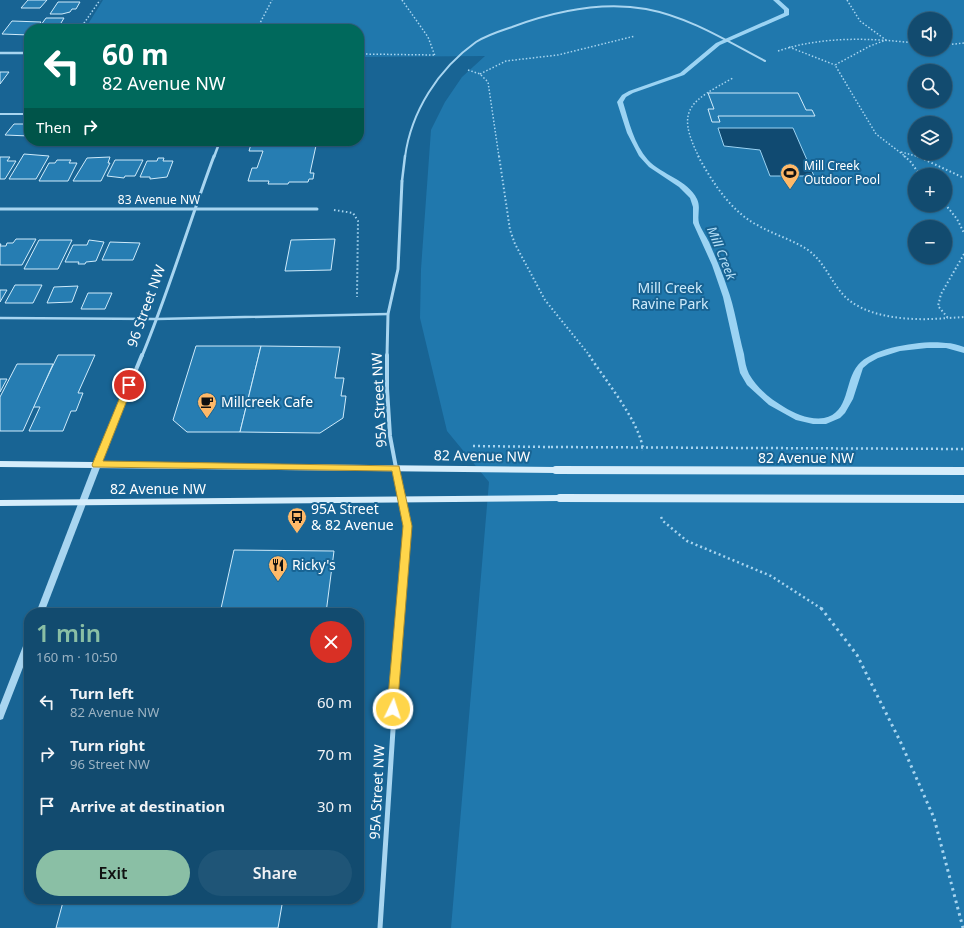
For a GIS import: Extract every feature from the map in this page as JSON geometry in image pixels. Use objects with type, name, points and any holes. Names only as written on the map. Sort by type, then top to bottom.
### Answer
[{"type":"main road","name":"82 Avenue NW","points":[[0,464],[556,470],[964,471]]},
{"type":"main road","name":"82 Avenue NW","points":[[0,502],[82,503],[560,498],[964,499]]},
{"type":"street","points":[[0,53],[24,53]]},
{"type":"street","name":"96 Street NW","points":[[42,608],[97,465],[157,319],[194,209],[218,146]]},
{"type":"street","name":"95A Street NW","points":[[380,928],[392,723],[407,526],[390,436],[387,389],[388,314],[398,269],[402,181]]},
{"type":"street","name":"83 Avenue NW","points":[[0,209],[317,209]]},
{"type":"street","points":[[0,716],[24,654]]},
{"type":"lane","points":[[402,181],[407,140],[413,120],[429,91],[450,66],[474,43],[561,11],[592,6],[629,7],[655,12],[709,31],[764,61]]},
{"type":"lane","points":[[0,114],[24,114]]},
{"type":"lane","points":[[0,318],[157,319],[388,314]]},
{"type":"path","points":[[83,24],[100,0]]},
{"type":"path","points":[[260,24],[272,0]]},
{"type":"path","points":[[402,0],[428,37],[436,61],[480,74],[488,82],[510,230],[514,244],[544,300],[584,348],[632,421]]},
{"type":"path","points":[[847,0],[860,21],[880,34],[886,40]]},
{"type":"path","points":[[480,74],[506,61],[558,55],[635,36]]},
{"type":"path","points":[[759,58],[788,47],[828,40],[854,38],[908,42]]},
{"type":"path","points":[[835,65],[870,46],[886,40]]},
{"type":"path","points":[[952,44],[964,43]]},
{"type":"path","points":[[788,47],[835,65],[876,134],[900,152],[915,168]]},
{"type":"path","points":[[364,54],[434,55]]},
{"type":"path","points":[[733,78],[699,97],[688,112],[688,129],[705,171],[728,202],[749,222],[807,249],[818,259],[841,292],[862,307],[902,320],[920,321],[964,317]]},
{"type":"path","points":[[900,152],[922,158],[964,178]]},
{"type":"path","points":[[317,209],[353,213],[358,221],[357,302]]},
{"type":"path","points":[[951,212],[957,219],[964,233]]},
{"type":"path","points":[[948,318],[938,306],[938,299],[960,265],[964,254]]},
{"type":"path","points":[[473,446],[964,449]]},
{"type":"path","points":[[687,541],[771,576],[820,606],[857,655],[901,743],[934,818],[963,928]]},
{"type":"green space","name":"Mill Creek Ravine Park","points":[[103,0],[964,0],[964,928],[451,928],[489,482],[447,431],[420,318],[421,269],[431,130],[445,102],[462,77],[485,56],[364,57],[364,24],[88,24]]},
{"type":"shaded area","points":[[718,128],[793,128],[814,176],[770,176],[760,150],[724,146]]},
{"type":"building","points":[[28,0],[47,0],[40,8],[21,8]]},
{"type":"building","points":[[58,2],[80,2],[76,9],[72,9],[70,12],[50,14]]},
{"type":"building","points":[[46,18],[64,18],[60,24],[42,24]]},
{"type":"building","points":[[12,21],[41,22],[39,24],[24,24],[24,35],[2,34]]},
{"type":"building","points":[[0,72],[9,72],[0,84]]},
{"type":"building","points":[[708,93],[798,93],[806,110],[812,110],[815,116],[718,116],[720,122],[712,122],[708,109],[714,109]]},
{"type":"building","points":[[14,124],[24,124],[24,136],[5,135]]},
{"type":"building","points":[[250,146],[316,146],[310,173],[314,173],[313,179],[309,179],[308,182],[289,182],[288,184],[268,184],[269,181],[248,181],[252,168],[257,168],[263,151],[249,151]]},
{"type":"building","points":[[24,154],[49,156],[36,179],[9,179]]},
{"type":"building","points":[[0,157],[10,157],[7,161],[16,161],[5,179],[0,179]]},
{"type":"building","points":[[110,157],[108,163],[110,163],[101,181],[73,181],[87,158]]},
{"type":"building","points":[[158,158],[164,158],[163,161],[173,161],[167,177],[150,179],[150,177],[140,177],[147,161],[157,161]]},
{"type":"building","points":[[57,160],[71,160],[69,163],[77,163],[68,181],[39,181],[49,163],[55,163]]},
{"type":"building","points":[[115,160],[143,160],[135,176],[125,176],[124,178],[107,176]]},
{"type":"building","points":[[16,239],[36,239],[22,265],[0,265],[0,246],[6,246],[7,243],[13,243]]},
{"type":"building","points":[[335,239],[331,270],[285,271],[291,240]]},
{"type":"building","points":[[39,240],[72,240],[58,269],[24,269]]},
{"type":"building","points":[[89,240],[104,242],[96,261],[86,262],[85,264],[78,264],[79,262],[65,262],[73,245],[87,245]]},
{"type":"building","points":[[110,242],[140,243],[133,260],[102,260]]},
{"type":"building","points":[[15,285],[42,285],[33,303],[5,303]]},
{"type":"building","points":[[78,286],[72,302],[47,303],[54,287]]},
{"type":"building","points":[[0,290],[7,290],[0,302]]},
{"type":"building","points":[[88,293],[112,293],[105,309],[81,309]]},
{"type":"building","points":[[196,346],[261,346],[240,432],[187,432],[173,420]]},
{"type":"building","points":[[261,346],[340,347],[335,378],[344,378],[341,396],[346,396],[343,418],[320,433],[240,432]]},
{"type":"building","points":[[58,355],[95,355],[78,393],[83,393],[76,411],[71,411],[63,431],[29,431],[40,407],[33,407]]},
{"type":"building","points":[[17,364],[53,364],[23,431],[0,431],[0,397]]},
{"type":"building","points":[[0,379],[7,379],[0,392]]},
{"type":"building","name":"Ricky's","points":[[234,550],[334,551],[327,608],[221,608]]},
{"type":"building","points":[[62,904],[282,904],[278,928],[56,928]]},
{"type":"waterway","name":"Mill Creek","points":[[776,0],[787,10],[787,14],[718,44],[682,74],[631,92],[624,96],[620,102],[630,133],[637,148],[646,161],[651,166],[682,186],[693,198],[696,205],[696,223],[724,286],[744,373],[750,383],[760,394],[785,412],[799,418],[813,421],[826,421],[837,416],[846,406],[857,373],[866,361],[887,352],[927,345],[946,345],[964,350]]},
{"type":"place","name":"Mill Creek Outdoor Pool","points":[[790,190]]},
{"type":"place","name":"Millcreek Cafe","points":[[207,419]]},
{"type":"place","name":"95A Street & 82 Avenue","points":[[297,534]]},
{"type":"place","name":"Ricky's","points":[[278,582]]},
{"type":"route","points":[[129,385],[97,465],[396,468],[407,526],[393,709]]}]
